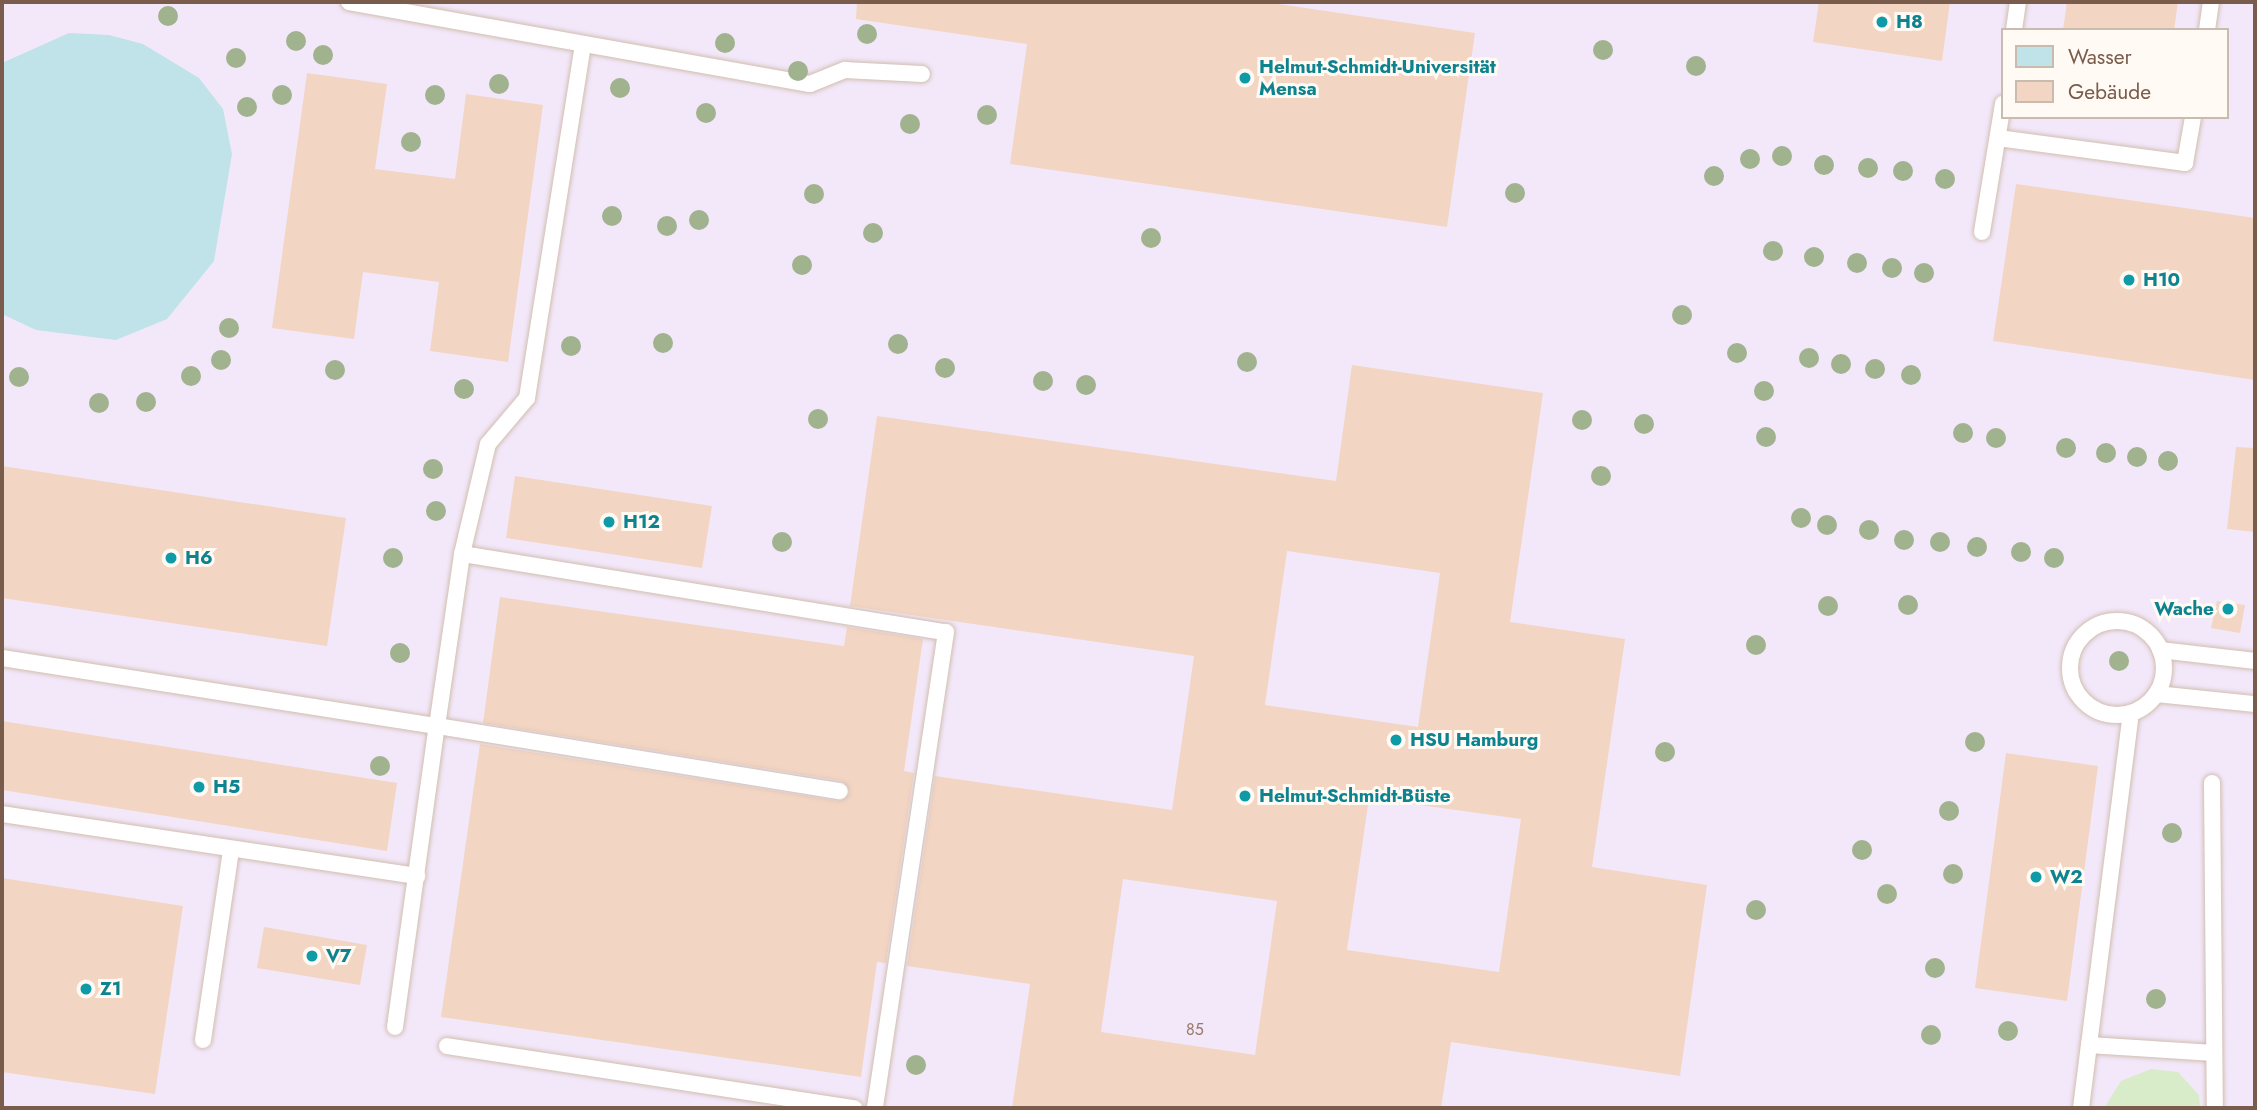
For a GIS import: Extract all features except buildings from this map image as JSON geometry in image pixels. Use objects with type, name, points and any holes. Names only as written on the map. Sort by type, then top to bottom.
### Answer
[{"type":"lane","points":[[349,2],[810,84],[845,70],[922,74]]},
{"type":"lane","points":[[2014,28],[2018,2]]},
{"type":"lane","points":[[2207,28],[2211,2]]},
{"type":"lane","points":[[395,1027],[462,554],[488,444],[527,398],[583,44]]},
{"type":"lane","points":[[1982,232],[2002,111]]},
{"type":"lane","points":[[1998,138],[2185,163],[2193,119]]},
{"type":"lane","points":[[462,554],[946,632],[875,1108]]},
{"type":"lane","points":[[2112,621],[2145,625],[2160,650],[2164,664],[2157,694],[2131,713],[2104,713],[2080,698],[2069,673],[2076,644],[2085,632],[2112,621]]},
{"type":"lane","points":[[2160,650],[2255,661]]},
{"type":"lane","points":[[2,658],[840,792]]},
{"type":"lane","points":[[2157,694],[2255,704]]},
{"type":"lane","points":[[2081,1108],[2131,713]]},
{"type":"lane","points":[[2212,783],[2216,1108]]},
{"type":"lane","points":[[2,814],[417,876]]},
{"type":"lane","points":[[203,1041],[231,850]]},
{"type":"lane","points":[[2089,1045],[2214,1053]]},
{"type":"lane","points":[[447,1046],[854,1108]]},
{"type":"shaded area","points":[[2,2],[2255,2],[2255,1108],[2,1108]]},
{"type":"green space","points":[[2151,1069],[2178,1072],[2199,1095],[2200,1108],[2104,1108],[2121,1081]]},
{"type":"water","points":[[69,33],[109,35],[143,44],[199,78],[223,109],[232,154],[214,261],[167,319],[116,340],[36,330],[2,314],[2,63]]},
{"type":"place","name":"H8","points":[[1882,22]]},
{"type":"place","name":"Helmut-Schmidt-Universität Mensa","points":[[1245,78]]},
{"type":"place","name":"H10","points":[[2129,280]]},
{"type":"place","name":"H12","points":[[609,522]]},
{"type":"place","name":"H6","points":[[171,558]]},
{"type":"place","name":"Wache","points":[[2228,609]]},
{"type":"place","name":"HSU Hamburg","points":[[1396,740]]},
{"type":"place","name":"H5","points":[[199,787]]},
{"type":"place","name":"Helmut-Schmidt-Büste","points":[[1245,796]]},
{"type":"place","name":"W2","points":[[2036,877]]},
{"type":"place","name":"V7","points":[[312,956]]},
{"type":"place","name":"Z1","points":[[86,989]]}]
